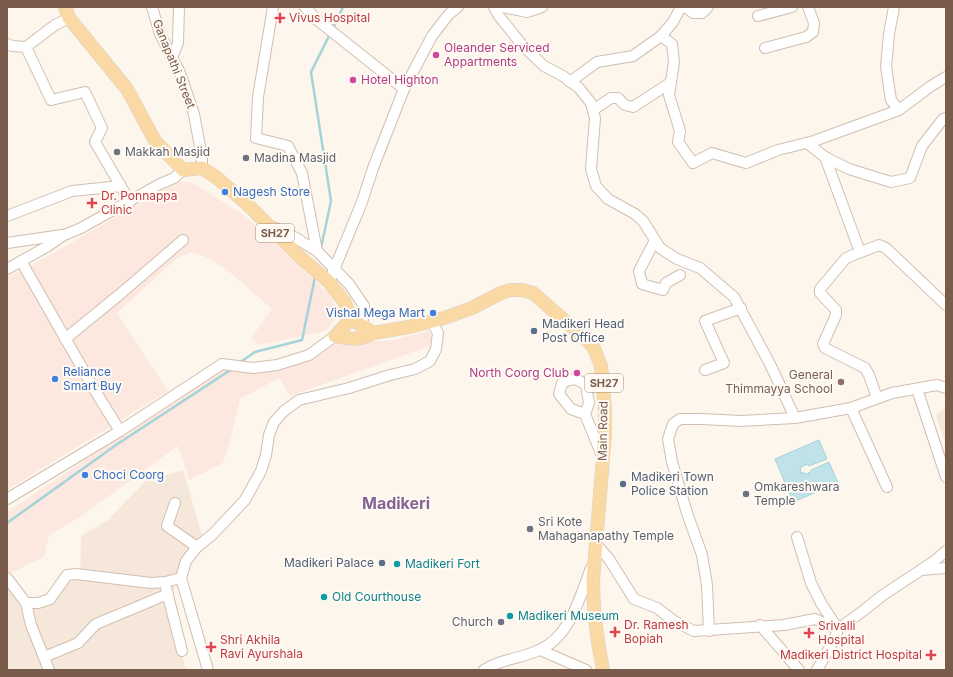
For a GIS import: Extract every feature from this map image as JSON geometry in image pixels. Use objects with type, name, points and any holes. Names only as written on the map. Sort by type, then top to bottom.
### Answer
[{"type":"main road","points":[[67,13],[127,88],[155,141],[183,170],[202,168]]},
{"type":"main road","name":"SH27","points":[[202,168],[217,178],[247,204],[300,258],[329,282],[345,303],[351,319]]},
{"type":"main road","name":"Main Road","points":[[367,330],[432,322],[460,313],[501,293],[511,290],[522,290],[533,293],[543,300],[594,348],[601,366],[604,384],[605,434],[593,602],[603,670]]},
{"type":"main road","points":[[335,336],[351,319],[367,330]]},
{"type":"main road","name":"SH27","points":[[335,336],[354,339],[366,337],[367,330]]},
{"type":"street","name":"Ganapathi Street","points":[[152,7],[160,34],[180,73],[194,114],[202,158],[202,168]]},
{"type":"street","points":[[172,58],[178,43],[179,7]]},
{"type":"street","points":[[273,7],[258,97],[256,138],[288,146],[302,173],[317,251]]},
{"type":"street","points":[[305,7],[316,19],[404,89]]},
{"type":"street","points":[[329,282],[362,202],[373,168],[404,89],[432,36],[449,14],[458,7]]},
{"type":"street","points":[[494,7],[499,16],[523,46],[544,66],[579,88],[591,103],[595,118],[591,169],[596,186],[608,199],[635,214],[643,221],[660,248],[677,259],[700,268],[734,297],[770,364],[795,418]]},
{"type":"street","points":[[503,7],[527,12],[542,7]]},
{"type":"street","points":[[570,82],[597,62],[633,56],[661,36],[673,22],[682,7],[686,8],[693,14],[702,13],[708,7]]},
{"type":"street","points":[[758,16],[792,7]]},
{"type":"street","points":[[765,48],[806,37],[813,32],[814,23],[808,7]]},
{"type":"street","points":[[894,7],[888,34],[886,67],[891,100],[899,110]]},
{"type":"street","points":[[7,44],[26,47],[55,25],[67,13]]},
{"type":"street","points":[[661,36],[672,44],[674,62],[669,95],[680,131],[678,142],[693,163],[712,152],[746,163],[778,150],[808,143],[899,110],[924,90],[946,77]]},
{"type":"street","points":[[26,47],[51,100],[85,92],[102,128],[94,142],[130,202]]},
{"type":"street","points":[[593,110],[611,98],[618,98],[625,105],[632,107],[670,83]]},
{"type":"street","points":[[808,143],[825,157],[848,169],[891,182],[910,178],[922,146],[943,119],[946,118]]},
{"type":"street","points":[[825,157],[860,252]]},
{"type":"street","points":[[7,269],[48,246],[64,235],[81,228],[160,184],[174,178],[183,170]]},
{"type":"street","points":[[7,216],[72,192],[121,186]]},
{"type":"street","points":[[269,226],[291,235],[317,251],[334,269],[348,284],[364,306],[367,330]]},
{"type":"street","points":[[7,243],[64,235]]},
{"type":"street","points":[[65,339],[119,296],[183,240]]},
{"type":"street","points":[[655,240],[639,271],[642,284],[663,290],[666,283],[680,275]]},
{"type":"street","points":[[877,398],[865,368],[825,348],[823,344],[836,315],[836,310],[820,293],[820,289],[846,258],[879,245],[886,248],[946,305]]},
{"type":"street","points":[[21,261],[65,339],[120,431]]},
{"type":"street","points":[[705,370],[724,363],[705,321],[741,308]]},
{"type":"street","points":[[208,670],[181,578],[186,561],[197,547],[213,534],[245,500],[261,471],[266,455],[269,435],[274,422],[284,410],[299,400],[349,388],[415,369],[430,361],[436,349],[438,333],[432,322]]},
{"type":"street","points":[[7,499],[120,431],[222,364],[253,368],[277,365],[309,355],[335,336]]},
{"type":"street","points":[[708,631],[707,585],[702,555],[686,513],[672,462],[668,439],[673,424],[680,419],[701,418],[741,421],[795,418],[851,408],[892,393],[937,385],[946,388]]},
{"type":"street","points":[[917,389],[946,477]]},
{"type":"street","points":[[851,408],[887,487]]},
{"type":"street","points":[[585,414],[603,458]]},
{"type":"street","points":[[175,503],[167,526],[197,547]]},
{"type":"street","points":[[797,537],[811,584],[821,603],[838,629]]},
{"type":"street","points":[[484,670],[500,662],[540,650],[551,644],[558,637],[572,614],[596,551],[609,559],[634,599],[657,608],[674,621],[694,631],[784,625],[815,619],[838,629]]},
{"type":"street","points":[[817,670],[833,642],[838,629],[864,611],[883,595],[946,551]]},
{"type":"street","points":[[919,570],[946,568]]},
{"type":"street","points":[[26,603],[50,599],[67,575],[76,574],[151,583],[165,582],[181,578]]},
{"type":"street","points":[[7,578],[26,603],[31,625],[49,670]]},
{"type":"street","points":[[165,582],[182,651]]},
{"type":"street","points":[[44,657],[78,643],[96,624],[168,594]]},
{"type":"street","points":[[760,626],[799,670]]},
{"type":"street","points":[[540,650],[586,670]]},
{"type":"shaded area","points":[[178,182],[193,183],[245,216],[329,294],[339,313],[326,331],[259,345],[251,338],[272,309],[226,269],[204,256],[191,252],[177,258],[117,313],[168,391],[7,490],[7,277],[23,270]]},
{"type":"shaded area","points":[[430,330],[432,337],[430,346],[290,396],[279,378],[240,399],[223,463],[189,480],[178,446],[80,517],[49,535],[44,557],[9,574],[7,572],[7,512],[222,369],[250,373],[312,360],[336,343],[394,340]]},
{"type":"shaded area","points":[[946,407],[946,446],[936,415]]},
{"type":"shaded area","points":[[183,470],[202,535],[179,570],[172,597],[185,667],[188,670],[7,670],[7,584],[14,593],[38,604],[69,577],[80,577],[81,536],[108,520],[146,481]]},
{"type":"water","points":[[819,440],[827,459],[809,466],[808,464],[801,467],[800,473],[803,472],[803,474],[806,473],[809,475],[808,473],[811,472],[811,470],[829,462],[838,483],[793,502],[775,459]]},
{"type":"waterway","points":[[333,28],[343,7]]},
{"type":"waterway","points":[[321,248],[331,201],[311,72],[330,34]]},
{"type":"waterway","points":[[239,363],[255,352],[302,340],[315,277]]},
{"type":"waterway","points":[[7,523],[116,445],[232,369]]},
{"type":"place","name":"Vivus Hospital","points":[[280,18]]},
{"type":"place","name":"Oleander Serviced Appartments","points":[[436,55]]},
{"type":"place","name":"Hotel Highton","points":[[353,80]]},
{"type":"place","name":"Makkah Masjid","points":[[117,152]]},
{"type":"place","name":"Madina Masjid","points":[[246,158]]},
{"type":"place","name":"Nagesh Store","points":[[225,192]]},
{"type":"place","name":"Dr. Ponnappa Clinic","points":[[92,203]]},
{"type":"place","name":"Vishal Mega Mart","points":[[433,313]]},
{"type":"place","name":"Madikeri Head Post Office","points":[[534,331]]},
{"type":"place","name":"North Coorg Club","points":[[577,373]]},
{"type":"place","name":"Reliance Smart Buy","points":[[55,379]]},
{"type":"place","name":"General Thimmayya School","points":[[841,382]]},
{"type":"place","name":"Choci Coorg","points":[[85,475]]},
{"type":"place","name":"Madikeri Town Police Station","points":[[623,484]]},
{"type":"place","name":"Omkareshwara Temple","points":[[746,494]]},
{"type":"place","name":"Sri Kote Mahaganapathy Temple","points":[[530,529]]},
{"type":"place","name":"Madikeri Palace","points":[[382,563]]},
{"type":"place","name":"Madikeri Fort","points":[[397,564]]},
{"type":"place","name":"Old Courthouse","points":[[324,597]]},
{"type":"place","name":"Madikeri Museum","points":[[510,616]]},
{"type":"place","name":"Church","points":[[501,622]]},
{"type":"place","name":"Dr. Ramesh Bopiah","points":[[615,632]]},
{"type":"place","name":"Srivalli Hospital","points":[[809,633]]},
{"type":"place","name":"Shri Akhila Ravi Ayurshala","points":[[211,647]]},
{"type":"place","name":"Madikeri District Hospital","points":[[931,655]]},
{"type":"district","name":"Madikeri","points":[[396,503]]}]
